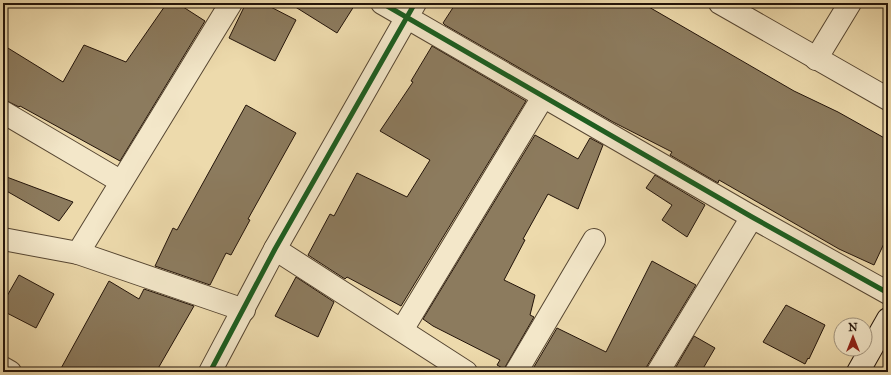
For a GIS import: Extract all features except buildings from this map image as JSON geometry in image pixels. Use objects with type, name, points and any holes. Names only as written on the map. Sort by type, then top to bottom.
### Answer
[{"type":"street","points":[[78,253],[120,181],[231,3]]},
{"type":"street","points":[[382,3],[411,10],[543,97],[888,293]]},
{"type":"street","points":[[720,3],[888,99]]},
{"type":"street","points":[[816,59],[850,3]]},
{"type":"street","points":[[210,372],[244,310],[274,249],[411,10]]},
{"type":"street","points":[[402,330],[543,97]]},
{"type":"street","points":[[3,112],[120,181]]},
{"type":"street","points":[[658,372],[752,217]]},
{"type":"street","points":[[3,239],[78,253],[244,310]]},
{"type":"street","points":[[516,372],[594,240]]},
{"type":"street","points":[[274,249],[466,372]]},
{"type":"street","points":[[858,372],[888,320]]},
{"type":"street","points":[[3,368],[10,372]]},
{"type":"cycle path","points":[[382,3],[752,217],[888,293]]},
{"type":"cycle path","points":[[210,372],[275,249],[415,3]]}]
